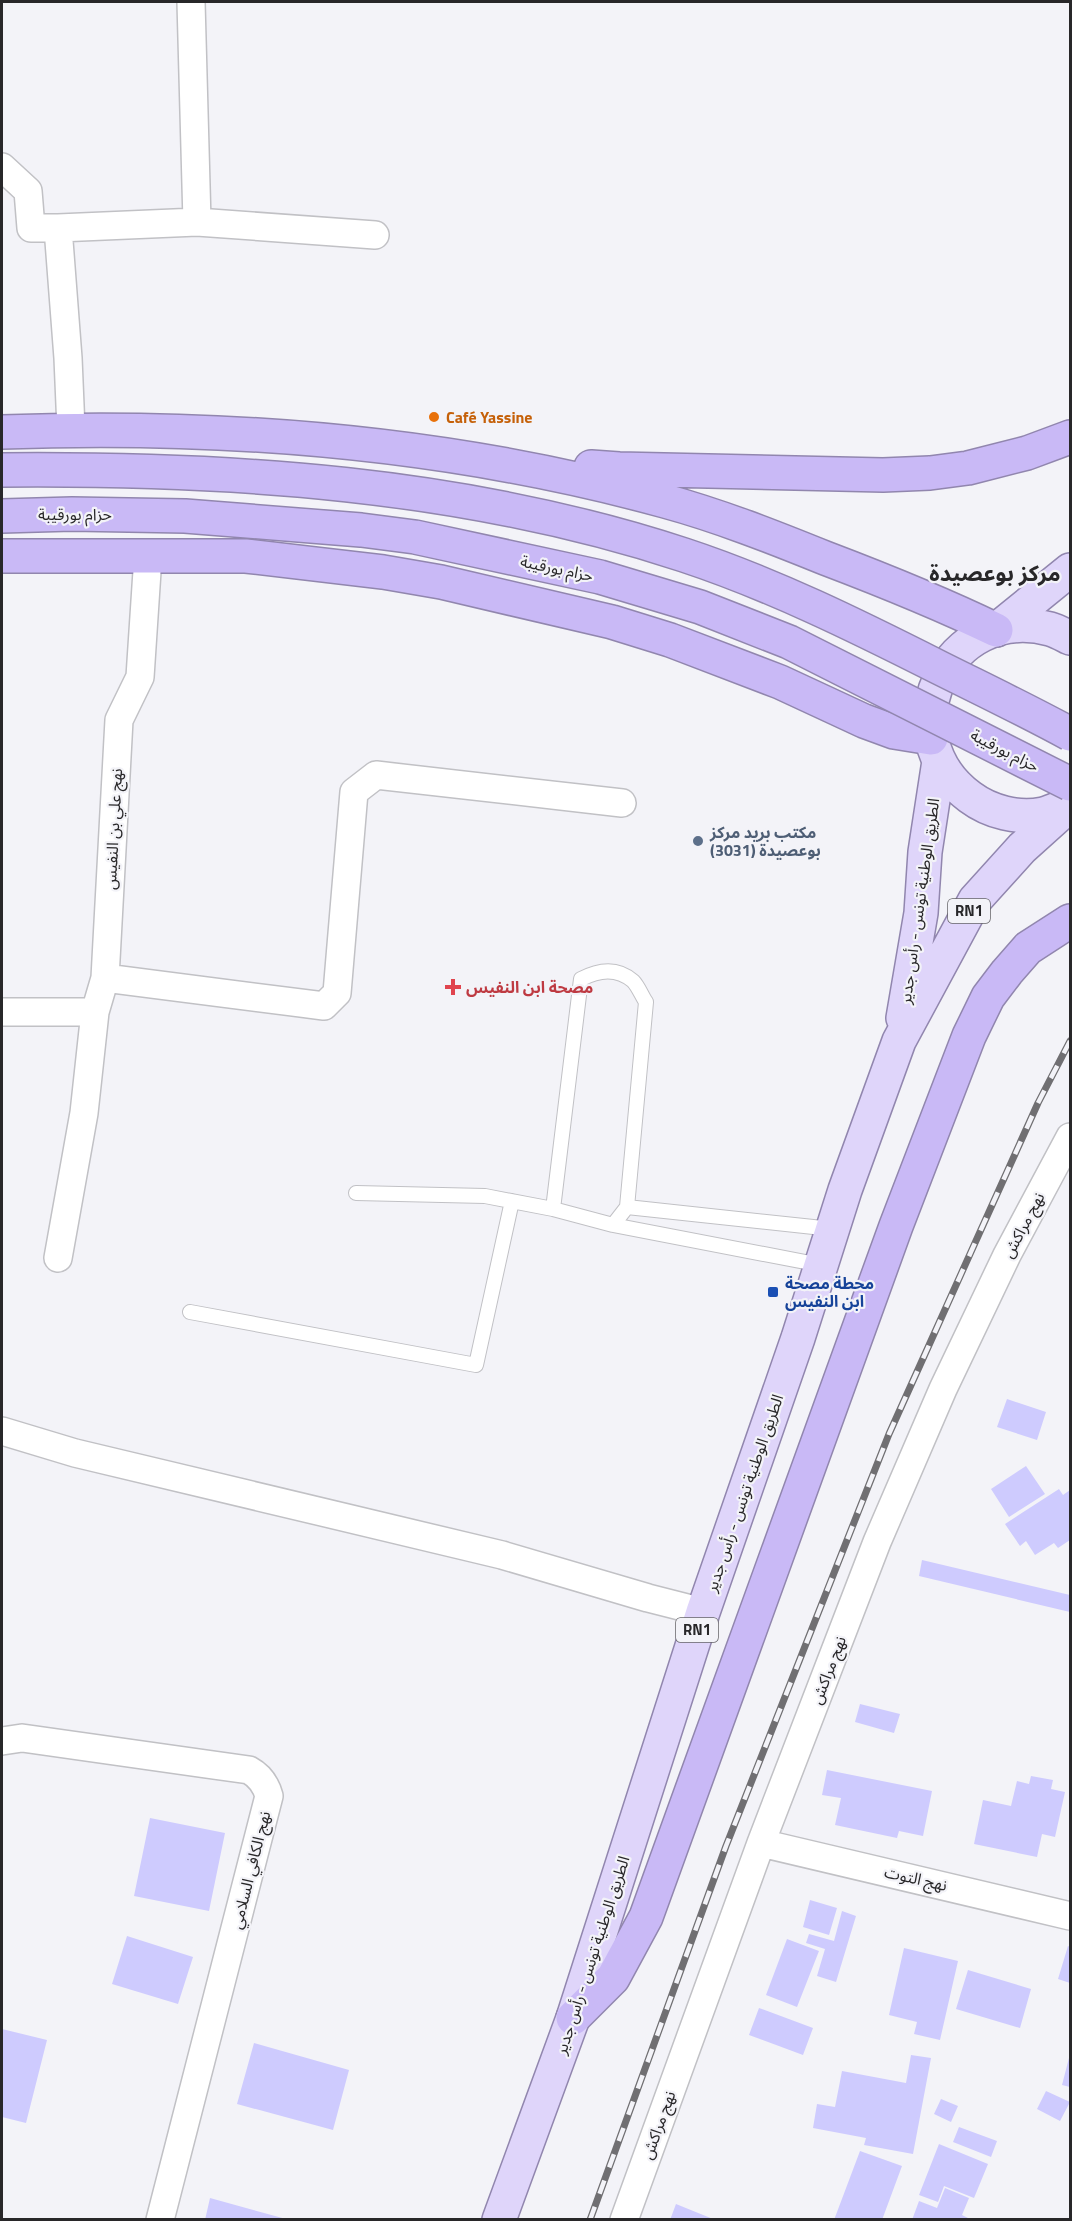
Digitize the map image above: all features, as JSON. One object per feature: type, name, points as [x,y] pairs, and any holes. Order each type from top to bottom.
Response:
[{"type":"highway","points":[[2,432],[71,429],[184,430],[379,445],[456,456],[593,483],[667,501],[766,534],[930,598],[996,630]]},
{"type":"highway","points":[[456,456],[619,469],[883,475],[930,473],[968,468],[1027,453],[1071,437]]},
{"type":"highway","points":[[2,470],[136,470],[266,478],[430,496],[554,519],[684,555],[737,574],[878,636],[1071,734]]},
{"type":"highway","name":"حزام بورقيبة","points":[[2,516],[72,514],[185,516],[361,530],[415,537],[600,577],[700,608],[789,642],[1071,784]]},
{"type":"highway","points":[[2,556],[246,556],[314,563],[441,582],[555,607],[670,640],[780,682],[864,721],[935,750]]},
{"type":"highway","points":[[573,2019],[613,1978],[646,1917],[897,1226],[969,1036],[988,997],[1028,948],[1071,921]]},
{"type":"main road","name":"RN1","points":[[996,630],[1071,570]]},
{"type":"main road","name":"RN1","points":[[1071,638],[1050,629],[1023,626],[996,630],[975,639],[957,653],[942,671],[933,693],[929,715],[935,750],[957,787],[982,806],[1012,815],[1044,814],[1071,804]]},
{"type":"main road","name":"الطريق الوطنية تونس - رأس جدير","points":[[899,1041],[921,913],[935,750]]},
{"type":"main road","name":"الطريق الوطنية تونس - رأس جدير","points":[[499,2220],[573,2019],[703,1612],[832,1229],[899,1041],[975,900],[1022,848],[1071,804]]},
{"type":"street","points":[[191,2],[197,222]]},
{"type":"street","points":[[2,167],[28,191],[31,228],[197,222],[375,235]]},
{"type":"street","points":[[58,228],[71,429]]},
{"type":"street","name":"نهج علي بن النفيس","points":[[58,1258],[84,1113],[95,1012],[105,978],[119,720],[140,677],[148,556]]},
{"type":"street","points":[[105,978],[324,1006],[338,993],[354,792],[376,775],[622,803]]},
{"type":"street","points":[[2,1012],[95,1012]]},
{"type":"street","name":"نهج مراكش","points":[[624,2220],[761,1843],[877,1542],[943,1389],[1007,1255],[1071,1137]]},
{"type":"street","points":[[2,1431],[75,1453],[502,1555],[703,1612]]},
{"type":"street","name":"نهج الكافي السلامي","points":[[2,1741],[22,1738],[249,1770],[256,1774],[267,1788],[269,1796],[160,2220]]},
{"type":"street","name":"نهج التوت","points":[[761,1843],[1071,1916]]},
{"type":"lane","points":[[553,1209],[581,979],[596,971],[615,971],[633,981],[646,1002],[627,1207],[613,1225]]},
{"type":"lane","points":[[356,1193],[485,1196],[553,1209],[613,1225],[821,1266]]},
{"type":"lane","points":[[189,1312],[476,1365],[512,1201]]},
{"type":"lane","points":[[627,1207],[832,1229]]},
{"type":"building","points":[[1007,1399],[1046,1412],[1037,1440],[997,1427]]},
{"type":"building","points":[[1026,1466],[1045,1494],[1009,1517],[991,1489]]},
{"type":"building","points":[[1059,1489],[1063,1495],[1070,1490],[1070,1540],[1058,1548],[1054,1543],[1035,1555],[1026,1541],[1020,1546],[1005,1524]]},
{"type":"building","points":[[922,1560],[1070,1595],[1070,1612],[919,1576]]},
{"type":"building","points":[[860,1704],[900,1714],[894,1733],[855,1722]]},
{"type":"building","points":[[827,1770],[932,1791],[923,1836],[899,1831],[897,1838],[835,1825],[841,1798],[822,1795]]},
{"type":"building","points":[[1031,1776],[1053,1780],[1051,1789],[1065,1792],[1055,1837],[1042,1834],[1037,1857],[974,1844],[983,1800],[1011,1806],[1017,1781],[1029,1784]]},
{"type":"building","points":[[150,1818],[225,1833],[209,1911],[134,1896]]},
{"type":"building","points":[[810,1900],[837,1908],[829,1935],[803,1927]]},
{"type":"building","points":[[842,1911],[856,1916],[836,1982],[817,1976],[825,1949],[806,1943],[809,1934],[834,1941]]},
{"type":"building","points":[[127,1936],[193,1957],[178,2004],[112,1984]]},
{"type":"building","points":[[787,1939],[819,1951],[797,2007],[766,1995]]},
{"type":"building","points":[[1068,1946],[1070,1947],[1070,1983],[1058,1979]]},
{"type":"building","points":[[904,1948],[958,1961],[940,2040],[914,2034],[917,2022],[889,2015]]},
{"type":"building","points":[[968,1970],[1031,1989],[1020,2028],[956,2009]]},
{"type":"building","points":[[759,2008],[813,2028],[803,2055],[749,2035]]},
{"type":"building","points":[[2,2029],[47,2040],[26,2123],[2,2117]]},
{"type":"building","points":[[254,2043],[349,2070],[333,2130],[237,2104]]},
{"type":"building","points":[[1070,2054],[1070,2087],[1062,2085]]},
{"type":"building","points":[[911,2055],[931,2058],[913,2154],[864,2145],[866,2138],[813,2128],[817,2104],[835,2107],[842,2071],[906,2083]]},
{"type":"building","points":[[1046,2091],[1070,2102],[1060,2121],[1037,2109]]},
{"type":"building","points":[[941,2099],[958,2106],[951,2122],[934,2114]]},
{"type":"building","points":[[959,2127],[997,2141],[991,2157],[953,2142]]},
{"type":"building","points":[[939,2144],[988,2164],[974,2198],[944,2186],[938,2202],[919,2195]]},
{"type":"building","points":[[860,2151],[902,2166],[882,2220],[834,2220]]},
{"type":"building","points":[[945,2188],[969,2198],[962,2215],[968,2218],[967,2220],[912,2220],[919,2201],[937,2208]]},
{"type":"building","points":[[210,2198],[286,2219],[286,2220],[205,2220]]},
{"type":"building","points":[[676,2204],[713,2219],[713,2220],[670,2220]]},
{"type":"railway","points":[[590,2220],[726,1846],[889,1434],[1038,1103],[1070,1041]]},
{"type":"place","name":"Café Yassine","points":[[434,417]]},
{"type":"place","name":"مكتب بريد مركز بوعصيدة (3031)","points":[[698,841]]},
{"type":"place","name":"مصحة ابن النفيس","points":[[453,987]]},
{"type":"place","name":"محطة مصحة ابن النفيس","points":[[773,1292]]},
{"type":"district","name":"مركز بوعصيدة","points":[[995,573]]}]
